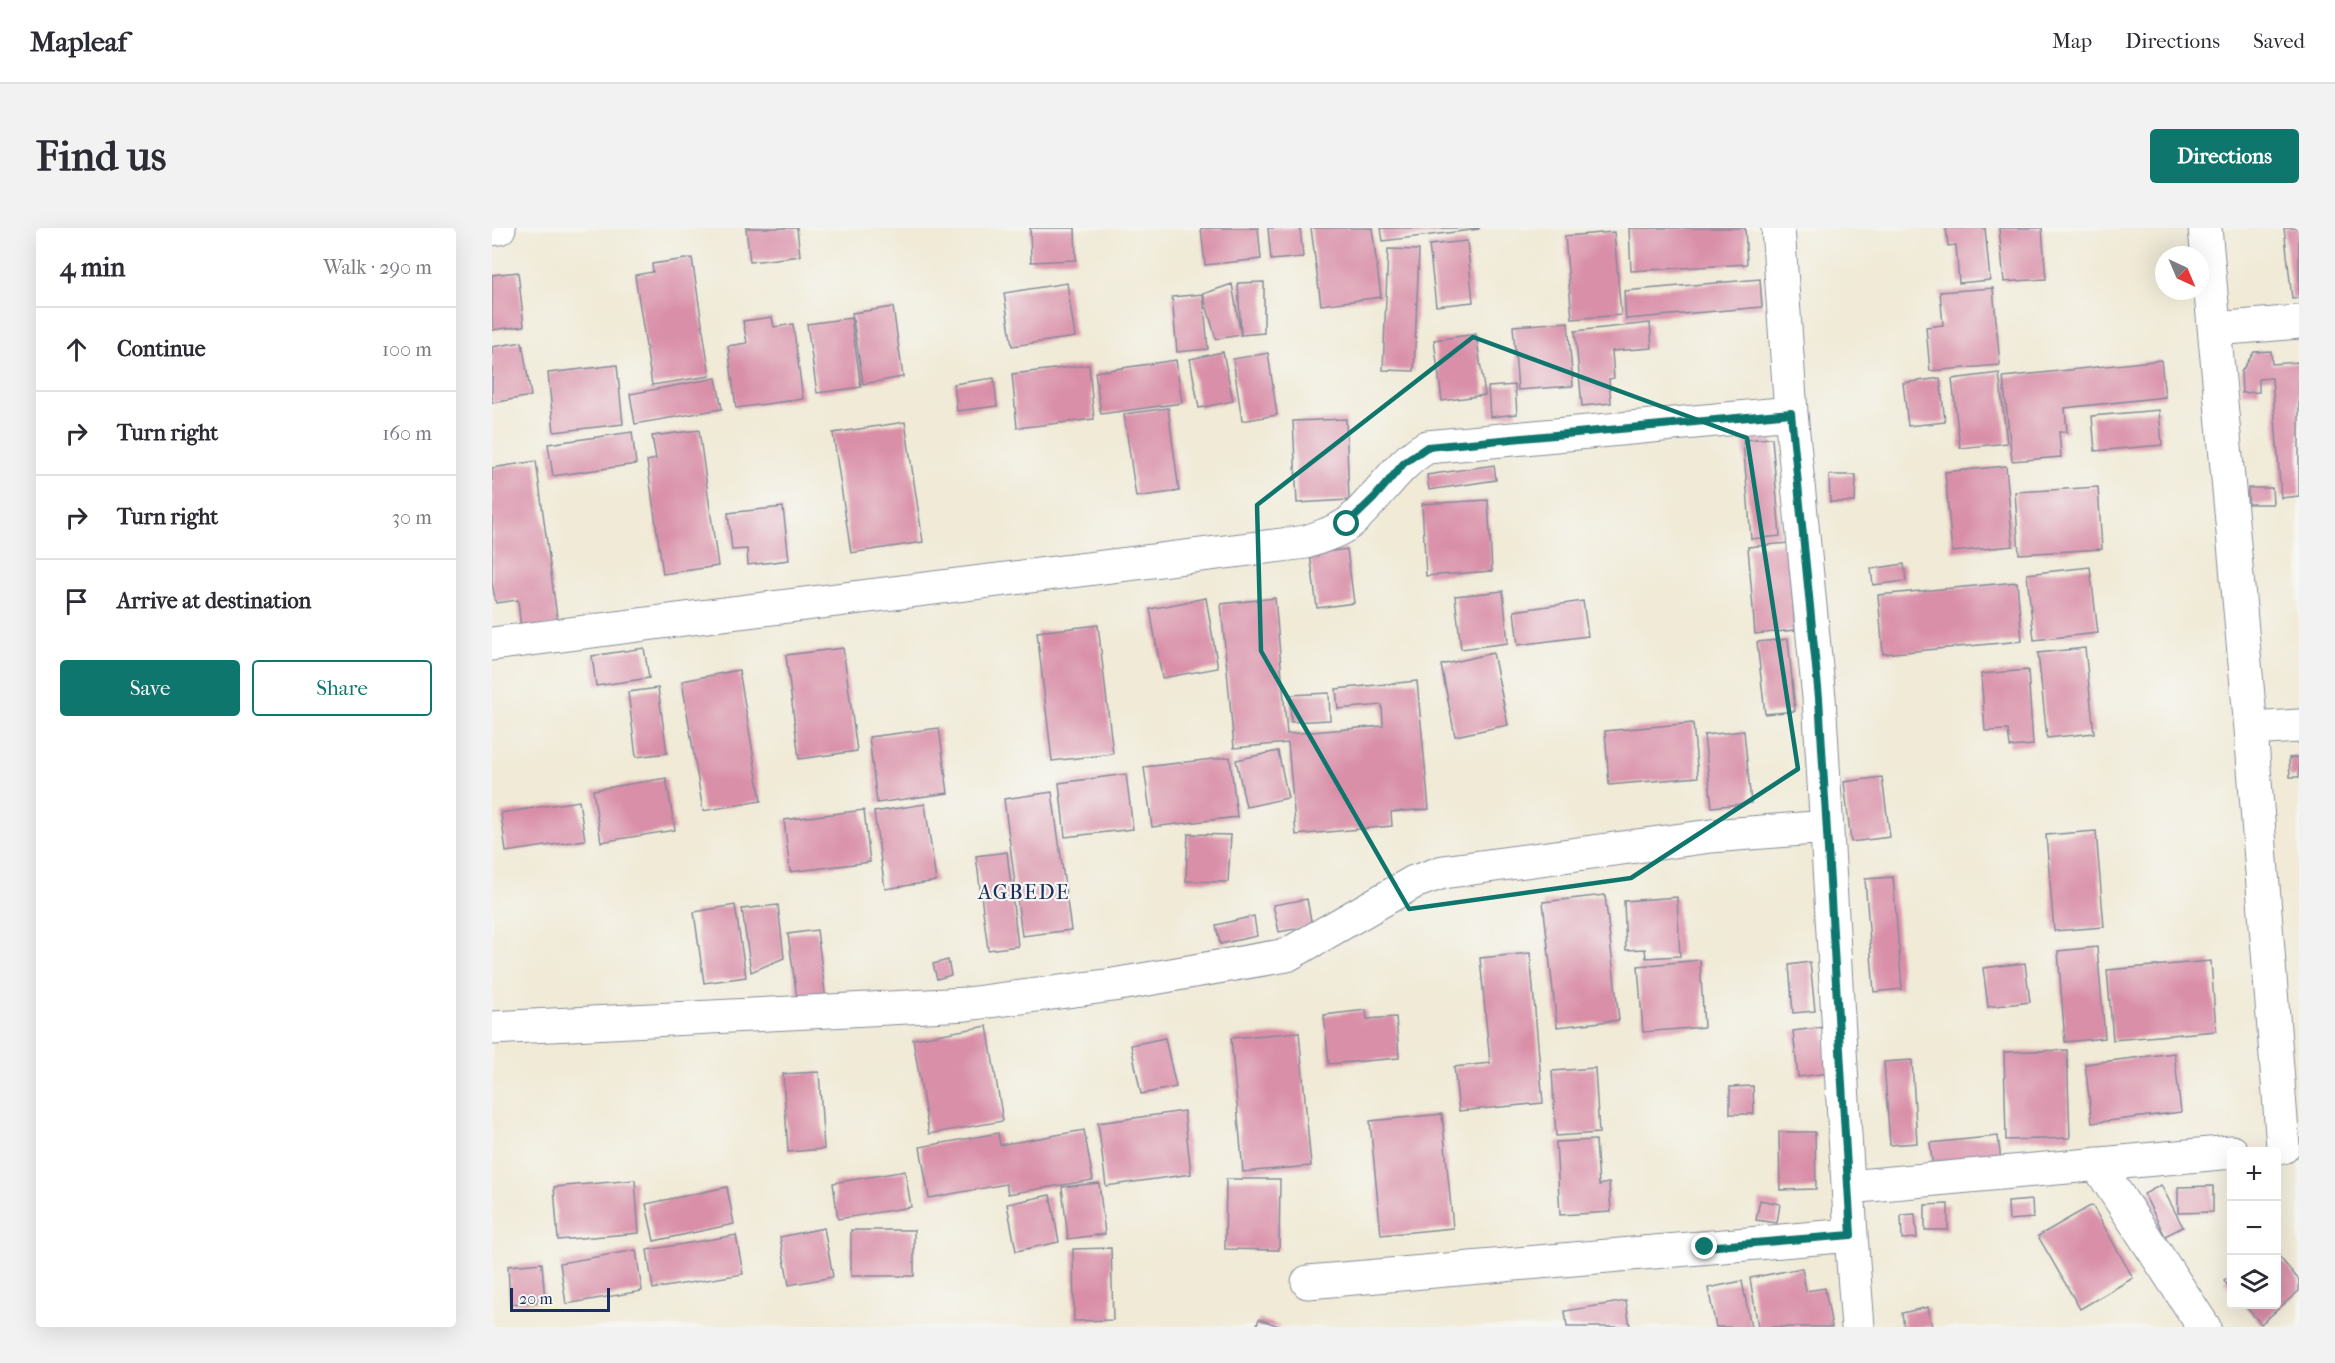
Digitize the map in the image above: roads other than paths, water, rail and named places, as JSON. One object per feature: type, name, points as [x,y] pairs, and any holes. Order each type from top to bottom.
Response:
[{"type":"street","points":[[492,229],[499,228]]},
{"type":"street","points":[[1778,228],[1791,413],[1819,698],[1858,1327]]},
{"type":"street","points":[[2205,228],[2291,1146]]},
{"type":"street","points":[[2215,329],[2299,322]]},
{"type":"street","points":[[492,644],[1306,542],[1347,524],[1374,498],[1404,463],[1427,447],[1791,413]]},
{"type":"street","points":[[2251,729],[2299,726]]},
{"type":"street","points":[[492,1028],[967,1004],[1113,985],[1287,955],[1414,882],[1443,872],[1711,836],[1827,827]]},
{"type":"street","points":[[1848,1187],[2227,1152]]},
{"type":"street","points":[[2097,1164],[2204,1327]]},
{"type":"street","points":[[1308,1282],[1851,1235]]},
{"type":"district","name":"AGBEDE","points":[[1024,892]]}]
